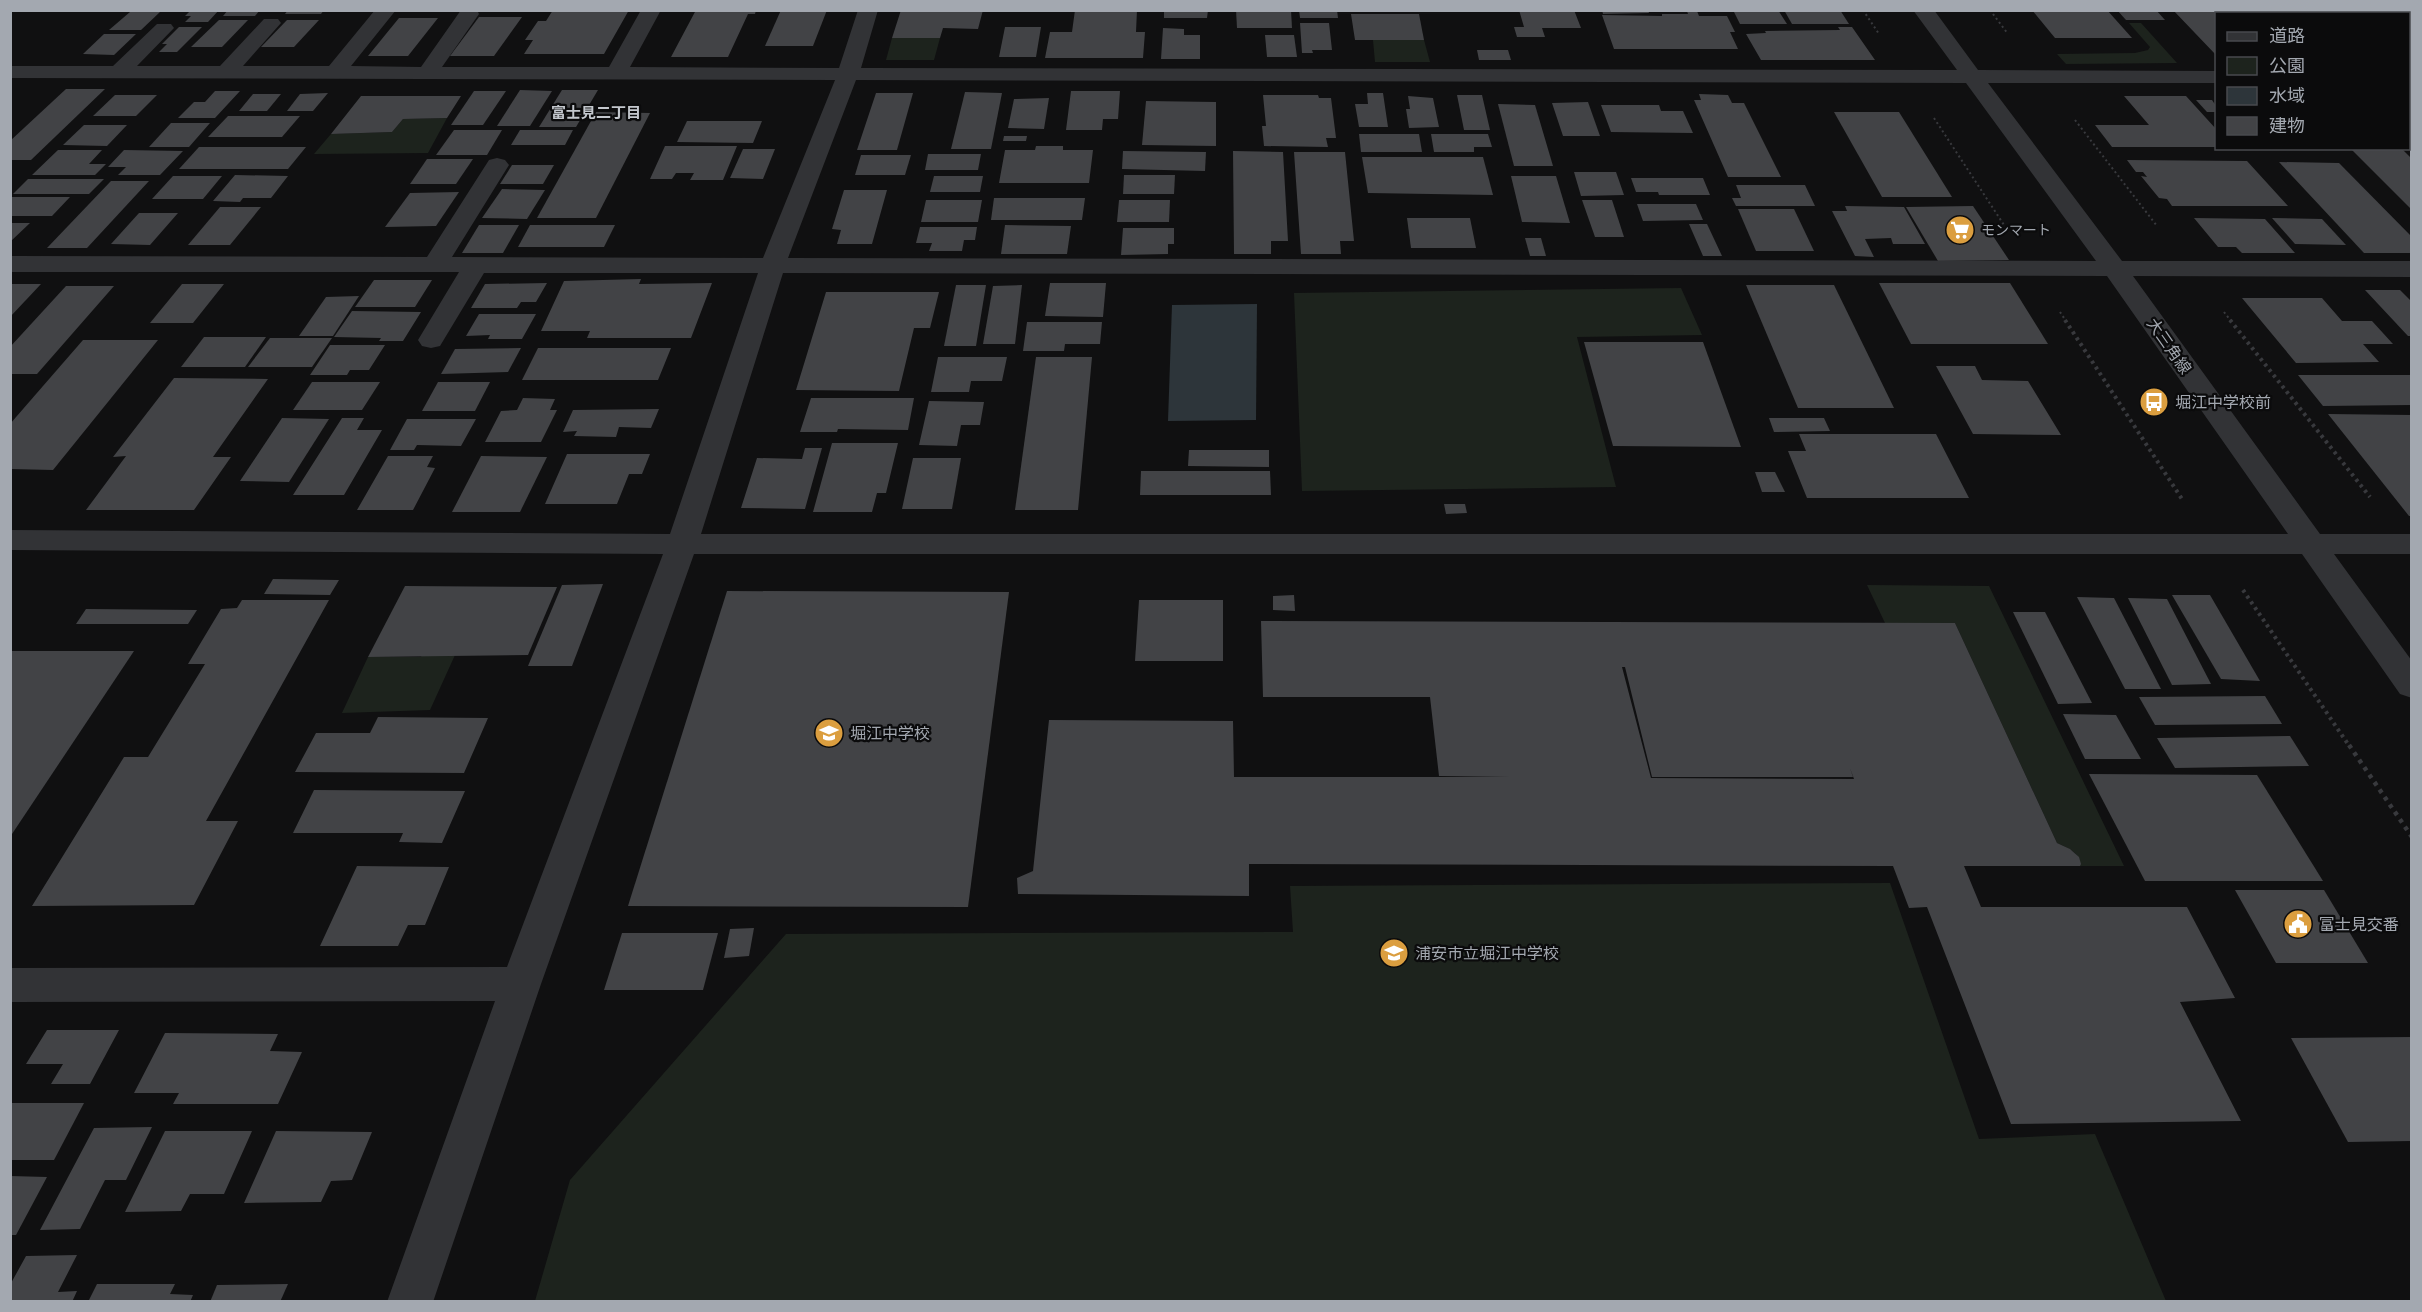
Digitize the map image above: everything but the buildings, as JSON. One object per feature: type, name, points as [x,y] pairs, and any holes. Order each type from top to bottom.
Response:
[{"type":"street","points":[[335,73],[386,10]]},
{"type":"street","points":[[616,73],[651,10]]},
{"type":"street","points":[[410,1302],[522,984],[682,544],[773,265],[848,74],[868,10]]},
{"type":"street","name":"大三角線","points":[[1923,10],[2115,269],[2412,686]]},
{"type":"street","points":[[427,73],[469,14]]},
{"type":"street","points":[[225,73],[271,23]]},
{"type":"street","points":[[118,73],[164,28]]},
{"type":"street","points":[[10,72],[2215,77]]},
{"type":"street","points":[[435,265],[497,165]]},
{"type":"street","points":[[10,264],[2412,270]]},
{"type":"street","points":[[431,340],[476,265]]},
{"type":"street","points":[[10,540],[682,544],[2412,544]]},
{"type":"street","points":[[10,985],[522,984]]},
{"type":"path","points":[[1863,10],[2212,544],[2412,837]]},
{"type":"green space","points":[[2129,23],[2141,23],[2177,63],[2066,64],[2057,54],[2135,53],[2148,50],[2150,47]]},
{"type":"green space","points":[[892,38],[940,38],[934,60],[886,60]]},
{"type":"green space","points":[[1373,40],[1424,40],[1430,62],[1375,62]]},
{"type":"green space","points":[[447,118],[428,153],[314,154],[331,134],[392,132],[403,119]]},
{"type":"green space","points":[[1681,288],[1702,335],[1577,337],[1616,487],[1302,491],[1294,293]]},
{"type":"green space","points":[[1867,585],[1989,586],[2124,866],[2080,866],[2076,854],[2057,843],[1955,623],[1885,623]]},
{"type":"green space","points":[[422,655],[455,655],[430,710],[342,713],[368,657],[421,657]]},
{"type":"green space","points":[[1890,883],[1979,1139],[2095,1134],[2166,1301],[535,1301],[570,1180],[786,934],[1293,932],[1290,886]]},
{"type":"water","points":[[1257,304],[1256,420],[1168,421],[1172,305]]},
{"type":"place","name":"モンマート","points":[[1960,230]]},
{"type":"place","name":"堀江中学校前","points":[[2154,402]]},
{"type":"place","name":"堀江中学校","points":[[829,733]]},
{"type":"place","name":"富士見交番","points":[[2298,924]]},
{"type":"place","name":"浦安市立堀江中学校","points":[[1394,953]]},
{"type":"district","name":"富士見二丁目","points":[[596,112]]}]
